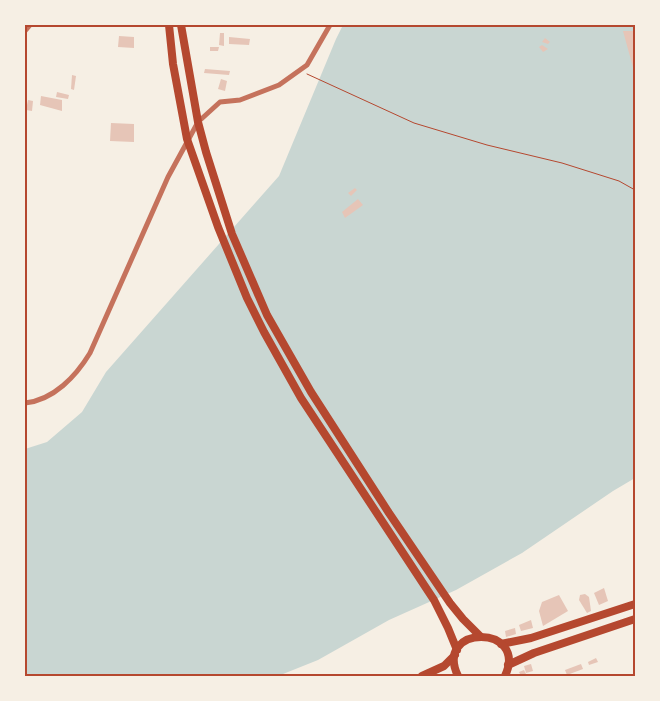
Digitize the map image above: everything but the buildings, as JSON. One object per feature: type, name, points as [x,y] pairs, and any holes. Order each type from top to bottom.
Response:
[{"type":"main road","points":[[169,25],[173,64],[188,139],[232,263],[264,332],[301,398],[434,600],[448,628],[456,652],[454,666],[458,676]]},
{"type":"main road","points":[[181,25],[198,122],[232,234],[267,315],[321,408],[444,596],[480,636]]},
{"type":"main road","points":[[501,644],[531,638],[635,604]]},
{"type":"main road","points":[[508,666],[534,653],[635,619]]},
{"type":"main road","points":[[422,676],[444,666],[465,641],[480,636],[491,637],[501,644],[507,654],[508,666],[505,676]]},
{"type":"street","points":[[25,31],[30,25]]},
{"type":"street","points":[[25,403],[43,398],[56,390],[78,372],[90,353],[128,265],[188,139],[198,122],[220,102],[240,100],[278,85],[300,70],[308,64],[330,25]]},
{"type":"path","points":[[300,70],[414,123],[487,145],[562,163],[619,181],[635,190]]},
{"type":"shaded area","points":[[343,25],[635,25],[635,478],[522,553],[456,590],[389,620],[318,660],[278,676],[25,676],[25,449],[47,442],[82,412],[106,372],[279,176]]}]
